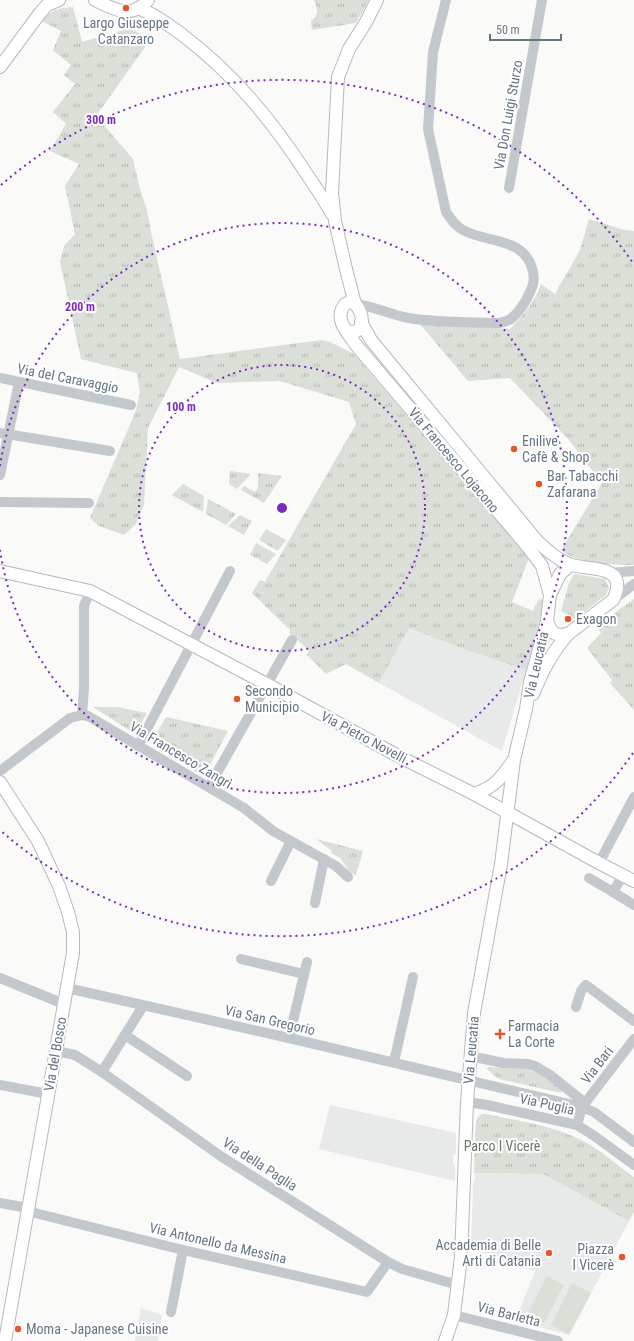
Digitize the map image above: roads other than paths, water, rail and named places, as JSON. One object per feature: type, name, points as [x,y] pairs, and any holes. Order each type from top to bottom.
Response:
[{"type":"main road","points":[[1,64],[47,5],[59,0]]},
{"type":"main road","points":[[94,0],[121,11],[131,12],[148,0]]},
{"type":"main road","points":[[155,0],[160,14],[167,24]]},
{"type":"main road","points":[[350,304],[346,269],[335,221],[332,193],[338,77],[350,49],[377,0]]},
{"type":"main road","points":[[138,8],[146,11],[167,24],[194,44],[212,59],[264,112],[287,143],[326,203],[335,221]]},
{"type":"main road","points":[[311,180],[328,222],[344,287],[350,304],[359,308],[361,315],[361,327],[352,333],[347,331],[342,325],[340,316],[341,310],[350,304]]},
{"type":"main road","name":"Via Francesco Lojacono","points":[[361,322],[372,340],[538,542],[554,556],[570,565]]},
{"type":"main road","name":"Via Francesco Lojacono","points":[[347,331],[356,345],[528,547],[542,566],[550,595]]},
{"type":"main road","points":[[550,595],[560,574],[570,565],[604,570],[610,573],[616,579],[617,584],[616,594],[613,600]]},
{"type":"main road","name":"Via Pietro Novelli","points":[[0,571],[90,591],[400,757],[474,794],[629,878]]},
{"type":"main road","name":"Via Leucatia","points":[[445,1341],[454,1315],[461,1257],[468,1081],[474,1012],[501,864],[514,760],[526,710],[530,682],[547,621],[550,595]]},
{"type":"main road","name":"Via Leucatia","points":[[526,710],[545,666],[568,634],[613,600]]},
{"type":"main road","points":[[547,621],[550,630],[554,634],[568,634]]},
{"type":"main road","name":"Via Leucatia","points":[[474,794],[485,790],[498,782],[514,760]]},
{"type":"main road","name":"Via del Bosco","points":[[0,782],[38,841],[59,886],[73,932],[73,953],[28,1208],[4,1327],[5,1341]]},
{"type":"street","points":[[350,304],[429,321],[500,323],[510,320],[515,315],[528,297],[534,285],[530,262],[523,252],[515,246],[473,235],[461,229],[452,222],[446,212],[428,129],[433,52],[446,0]]},
{"type":"street","name":"Via Don Luigi Sturzo","points":[[509,188],[542,0]]},
{"type":"street","name":"Via del Caravaggio","points":[[0,378],[131,405]]},
{"type":"street","points":[[0,475],[4,434],[19,382]]},
{"type":"street","points":[[4,434],[110,451]]},
{"type":"street","points":[[0,502],[89,504]]},
{"type":"street","points":[[138,746],[230,571]]},
{"type":"street","points":[[610,573],[634,571]]},
{"type":"street","points":[[613,600],[634,584]]},
{"type":"street","points":[[0,771],[70,718],[82,715],[84,688],[84,606],[90,591]]},
{"type":"street","points":[[210,787],[292,640]]},
{"type":"street","name":"Via Francesco Zangrì","points":[[82,715],[94,719],[210,787],[244,808],[273,831],[336,866],[348,877]]},
{"type":"street","points":[[599,863],[634,799]]},
{"type":"street","points":[[271,881],[291,841]]},
{"type":"street","points":[[315,903],[324,859]]},
{"type":"street","points":[[589,878],[634,905]]},
{"type":"street","points":[[613,892],[629,878]]},
{"type":"street","points":[[241,959],[304,974]]},
{"type":"street","points":[[289,1038],[307,962]]},
{"type":"street","points":[[394,1062],[412,977]]},
{"type":"street","points":[[0,978],[64,1004]]},
{"type":"street","points":[[576,1007],[581,991],[586,985],[634,1021]]},
{"type":"street","name":"Via San Gregorio","points":[[66,988],[394,1062],[468,1081]]},
{"type":"street","points":[[102,1072],[143,1006]]},
{"type":"street","points":[[125,1035],[187,1076]]},
{"type":"street","name":"Via Bari","points":[[584,1105],[634,1039]]},
{"type":"street","name":"Via della Paglia","points":[[56,1051],[75,1055],[102,1072],[222,1157],[388,1262],[402,1269],[458,1285]]},
{"type":"street","name":"Via Puglia","points":[[470,1056],[503,1063],[528,1064],[535,1066],[550,1075],[584,1105],[634,1142]]},
{"type":"street","name":"Via Puglia","points":[[468,1081],[584,1105]]},
{"type":"street","points":[[0,1085],[48,1094]]},
{"type":"street","name":"Via Puglia","points":[[467,1102],[577,1125],[593,1135],[634,1166]]},
{"type":"street","points":[[577,1125],[584,1105]]},
{"type":"street","name":"Via Antonello da Messina","points":[[0,1203],[28,1208],[34,1212],[183,1250],[367,1292],[388,1262]]},
{"type":"street","points":[[171,1312],[183,1250]]},
{"type":"street","name":"Via Barletta","points":[[454,1315],[558,1341]]},
{"type":"place","name":"Largo Giuseppe Catanzaro","points":[[126,8]]},
{"type":"place","name":"Enilive Cafè & Shop","points":[[514,449]]},
{"type":"place","name":"Bar Tabacchi Zafarana","points":[[539,484]]},
{"type":"place","name":"Exagon","points":[[568,619]]},
{"type":"place","name":"Secondo Municipio","points":[[237,699]]},
{"type":"place","name":"Farmacia La Corte","points":[[500,1034]]},
{"type":"place","name":"Accademia di Belle Arti di Catania","points":[[549,1253]]},
{"type":"place","name":"Piazza I Vicerè","points":[[622,1257]]},
{"type":"place","name":"Moma - Japanese Cuisine","points":[[18,1329]]},
{"type":"park label","name":"Parco I Vicerè","points":[[502,1146]]}]
